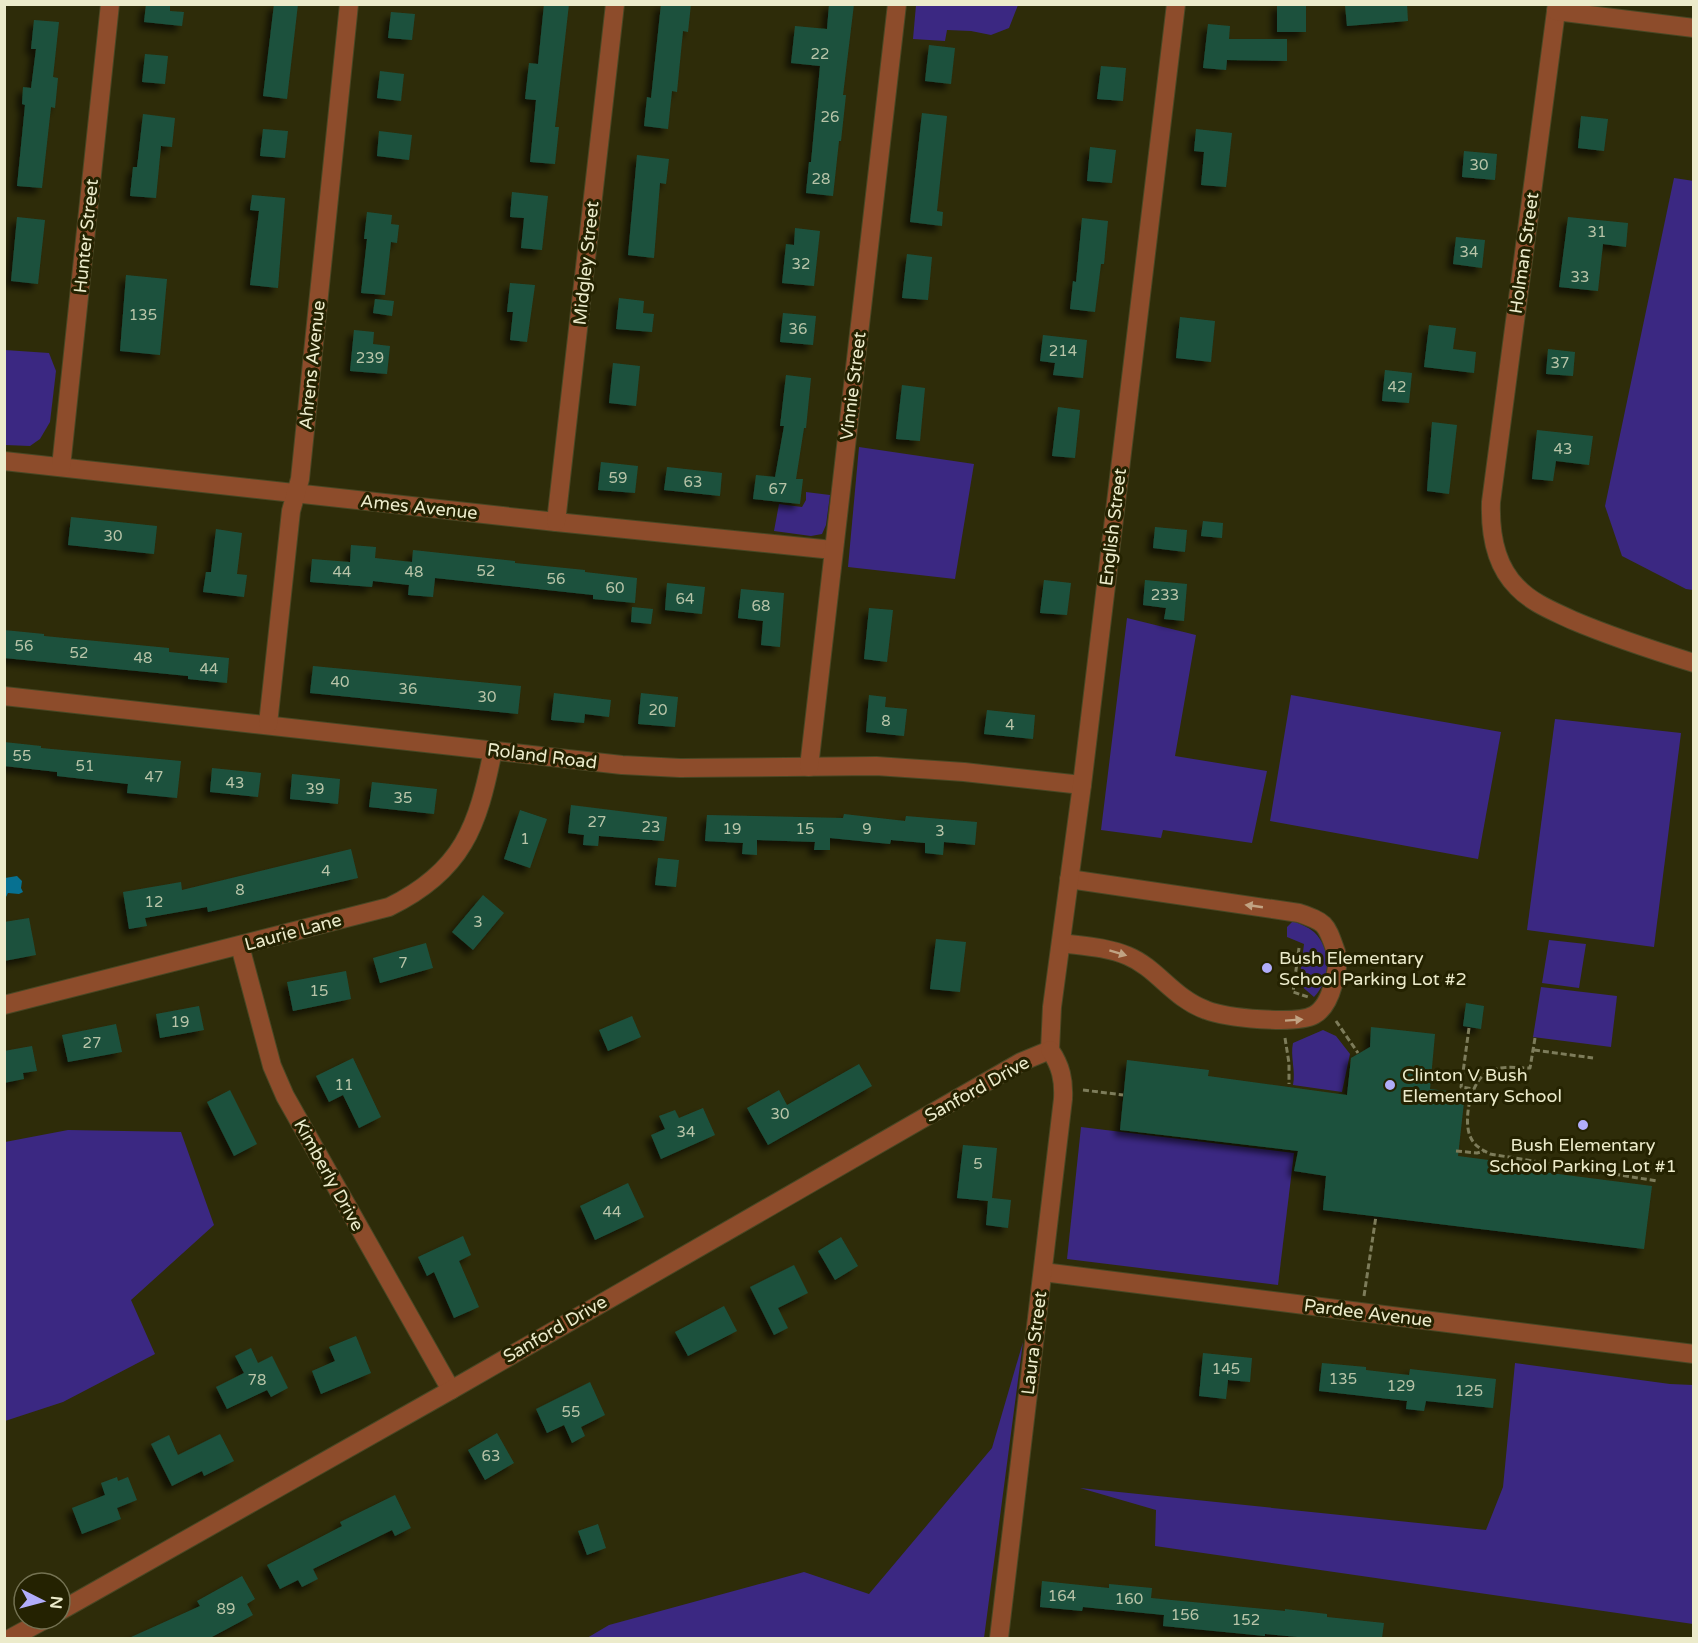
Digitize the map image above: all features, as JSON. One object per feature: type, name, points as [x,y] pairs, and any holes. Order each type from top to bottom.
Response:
[{"type":"street","name":"Hunter Street","points":[[61,467],[110,4]]},
{"type":"street","name":"Ahrens Avenue","points":[[268,724],[291,511],[300,479],[349,4]]},
{"type":"street","name":"Midgley Street","points":[[556,522],[615,4]]},
{"type":"street","name":"Vinnie Street","points":[[809,767],[897,4]]},
{"type":"street","name":"English Street","points":[[1050,1050],[1052,1007],[1082,785],[1176,4]]},
{"type":"street","points":[[1557,8],[1694,28]]},
{"type":"street","name":"Holman Street","points":[[1557,8],[1491,501],[1491,523],[1499,559],[1516,586],[1542,606],[1631,644],[1694,663]]},
{"type":"street","name":"Ames Avenue","points":[[4,461],[833,550]]},
{"type":"street","name":"Roland Road","points":[[4,696],[622,765],[680,768],[876,766],[918,768],[1082,785]]},
{"type":"street","name":"Laurie Lane","points":[[4,1005],[389,907],[413,896],[432,882],[453,861],[469,836],[481,806],[493,750]]},
{"type":"street","points":[[1061,943],[1106,949],[1132,957],[1182,999],[1216,1013],[1292,1021],[1309,1018],[1322,1008],[1330,996],[1337,955],[1330,934],[1321,921],[1299,913],[1069,879]]},
{"type":"street","name":"Kimberly Drive","points":[[240,946],[272,1066],[285,1096],[451,1390]]},
{"type":"street","name":"Laura Street","points":[[1000,1638],[1064,1088],[1059,1064],[1050,1050]]},
{"type":"street","name":"Sanford Drive","points":[[72,1604],[451,1390],[1021,1062],[1050,1050]]},
{"type":"street","name":"Pardee Avenue","points":[[1043,1272],[1694,1354]]},
{"type":"path","points":[[1299,948],[1293,992],[1308,997],[1334,1018],[1358,1053]]},
{"type":"path","points":[[1469,1028],[1461,1087],[1474,1089]]},
{"type":"path","points":[[1284,1036],[1289,1063],[1289,1084]]},
{"type":"path","points":[[1535,1038],[1530,1068],[1505,1067],[1487,1072],[1478,1080],[1467,1114],[1469,1134],[1476,1146],[1490,1154],[1515,1159],[1656,1181]]},
{"type":"path","points":[[1534,1050],[1593,1058]]},
{"type":"path","points":[[1083,1090],[1124,1095]]},
{"type":"path","points":[[1455,1151],[1477,1153],[1484,1151]]},
{"type":"path","points":[[1364,1298],[1376,1216]]},
{"type":"shaded area","points":[[916,4],[1018,5],[1009,28],[991,35],[947,30],[945,41],[913,39]]},
{"type":"shaded area","points":[[1674,178],[1694,181],[1693,590],[1686,589],[1622,556],[1605,506]]},
{"type":"shaded area","points":[[5,350],[49,353],[56,371],[50,422],[40,439],[30,446],[5,445]]},
{"type":"shaded area","points":[[859,447],[974,464],[955,579],[848,567]]},
{"type":"shaded area","points":[[806,492],[830,495],[826,525],[822,534],[811,536],[774,531],[779,504],[802,507],[806,500]]},
{"type":"shaded area","points":[[1127,618],[1196,635],[1175,756],[1267,771],[1252,843],[1163,830],[1161,838],[1101,830]]},
{"type":"shaded area","points":[[1291,695],[1501,732],[1478,859],[1270,821]]},
{"type":"shaded area","points":[[1555,719],[1681,733],[1654,947],[1527,930]]},
{"type":"shaded area","points":[[1293,921],[1314,932],[1324,947],[1326,973],[1320,990],[1314,997],[1299,984],[1304,944],[1287,937],[1287,927]]},
{"type":"shaded area","points":[[1549,940],[1586,944],[1579,988],[1542,983]]},
{"type":"shaded area","points":[[1541,987],[1617,996],[1611,1047],[1533,1037]]},
{"type":"shaded area","points":[[1323,1030],[1336,1036],[1350,1054],[1342,1092],[1293,1085],[1293,1043]]},
{"type":"shaded area","points":[[1081,1127],[1294,1153],[1278,1285],[1067,1259]]},
{"type":"shaded area","points":[[68,1130],[181,1132],[214,1225],[131,1300],[155,1354],[63,1402],[5,1421],[5,1142]]},
{"type":"shaded area","points":[[1023,1342],[984,1638],[587,1638],[609,1625],[804,1572],[869,1594],[992,1448]]},
{"type":"shaded area","points":[[1515,1363],[1670,1384],[1693,1385],[1693,1624],[1155,1546],[1156,1510],[1080,1488],[1486,1530],[1503,1487]]},
{"type":"water","points":[[17,876],[22,881],[23,892],[8,893],[5,899],[5,878]]},
{"type":"building","points":[[146,4],[170,4],[170,11],[184,12],[182,26],[144,22]]},
{"type":"building","points":[[274,4],[298,4],[287,99],[263,96]]},
{"type":"building","points":[[544,4],[569,4],[555,127],[559,127],[555,164],[530,162],[536,100],[525,99],[529,63],[538,64]]},
{"type":"building","points":[[661,4],[691,4],[688,32],[683,31],[677,92],[672,91],[668,129],[644,126],[647,97],[651,98]]},
{"type":"building","points":[[829,4],[854,4],[843,95],[846,95],[841,141],[839,141],[833,196],[806,193],[820,66],[791,63],[795,26],[827,29]]},
{"type":"building","points":[[1277,4],[1306,4],[1306,32],[1277,32]]},
{"type":"building","points":[[1407,4],[1408,21],[1347,26],[1345,5]]},
{"type":"building","points":[[391,12],[415,14],[412,40],[388,38]]},
{"type":"building","points":[[34,20],[59,22],[53,77],[58,78],[55,108],[51,107],[42,188],[17,186],[25,105],[22,104],[23,87],[31,88],[36,49],[31,49]]},
{"type":"building","points":[[1208,24],[1230,26],[1229,39],[1287,39],[1287,61],[1227,60],[1226,70],[1203,68]]},
{"type":"building","points":[[929,45],[955,48],[951,84],[925,81]]},
{"type":"building","points":[[145,54],[168,56],[165,84],[142,82]]},
{"type":"building","points":[[1101,66],[1126,68],[1123,101],[1097,99]]},
{"type":"building","points":[[380,71],[404,74],[401,101],[377,98]]},
{"type":"building","points":[[922,113],[947,116],[937,211],[943,212],[942,226],[910,222]]},
{"type":"building","points":[[143,114],[175,118],[172,147],[161,146],[156,198],[130,196],[133,167],[137,167]]},
{"type":"building","points":[[1581,116],[1608,119],[1604,151],[1578,148]]},
{"type":"building","points":[[263,129],[288,131],[285,158],[260,156]]},
{"type":"building","points":[[1196,129],[1232,133],[1226,187],[1201,185],[1204,152],[1194,151]]},
{"type":"building","points":[[379,131],[412,135],[409,160],[377,156]]},
{"type":"building","points":[[1090,147],[1116,150],[1112,183],[1087,181]]},
{"type":"building","points":[[1464,151],[1497,154],[1495,180],[1462,177]]},
{"type":"building","points":[[637,155],[669,159],[666,184],[660,183],[654,258],[628,255]]},
{"type":"building","points":[[512,192],[548,196],[542,250],[521,248],[524,218],[510,217]]},
{"type":"building","points":[[252,195],[285,198],[278,288],[250,285],[259,211],[250,210]]},
{"type":"building","points":[[367,212],[392,215],[391,224],[399,225],[397,243],[391,242],[385,295],[361,293],[367,239],[364,239]]},
{"type":"building","points":[[17,217],[45,220],[38,284],[11,281]]},
{"type":"building","points":[[1568,217],[1628,223],[1626,247],[1603,244],[1598,291],[1559,287]]},
{"type":"building","points":[[1082,218],[1108,221],[1104,264],[1101,264],[1095,312],[1070,309],[1073,281],[1076,282]]},
{"type":"building","points":[[795,228],[820,231],[814,286],[782,283],[786,244],[794,245]]},
{"type":"building","points":[[1456,237],[1485,240],[1482,268],[1453,264]]},
{"type":"building","points":[[907,254],[932,257],[928,300],[902,298]]},
{"type":"building","points":[[126,275],[167,279],[160,355],[120,351]]},
{"type":"building","points":[[510,283],[535,285],[527,342],[510,340],[513,312],[507,312]]},
{"type":"building","points":[[619,298],[644,301],[643,313],[654,314],[652,332],[616,329]]},
{"type":"building","points":[[375,299],[394,301],[392,316],[373,313]]},
{"type":"building","points":[[783,313],[816,316],[813,345],[780,342]]},
{"type":"building","points":[[1180,317],[1215,321],[1211,362],[1176,358]]},
{"type":"building","points":[[1429,325],[1456,328],[1453,349],[1476,352],[1474,373],[1424,367]]},
{"type":"building","points":[[354,330],[374,332],[373,344],[390,346],[387,374],[350,371]]},
{"type":"building","points":[[1043,335],[1087,340],[1083,378],[1053,375],[1055,363],[1040,361]]},
{"type":"building","points":[[1548,349],[1575,352],[1573,376],[1546,374]]},
{"type":"building","points":[[613,363],[640,366],[636,406],[609,403]]},
{"type":"building","points":[[1385,370],[1412,373],[1409,403],[1382,401]]},
{"type":"building","points":[[786,375],[811,378],[806,428],[804,428],[796,479],[803,479],[800,504],[753,499],[756,475],[775,477],[784,426],[780,426]]},
{"type":"building","points":[[902,385],[925,388],[920,441],[896,439]]},
{"type":"building","points":[[1058,407],[1080,410],[1075,458],[1052,456]]},
{"type":"building","points":[[1432,422],[1457,425],[1449,494],[1427,491]]},
{"type":"building","points":[[1537,430],[1593,436],[1589,465],[1556,461],[1553,481],[1532,479]]},
{"type":"building","points":[[601,462],[638,466],[635,493],[598,490]]},
{"type":"building","points":[[667,467],[722,473],[720,496],[664,490]]},
{"type":"building","points":[[71,517],[157,526],[154,554],[68,545]]},
{"type":"building","points":[[1203,521],[1223,523],[1222,538],[1201,536]]},
{"type":"building","points":[[1155,527],[1187,530],[1185,552],[1153,548]]},
{"type":"building","points":[[216,529],[242,533],[237,574],[247,575],[244,597],[203,592],[206,572],[211,572]]},
{"type":"building","points":[[351,545],[376,547],[375,558],[412,562],[413,550],[637,578],[635,603],[593,599],[593,595],[435,578],[433,597],[408,595],[409,585],[373,581],[372,587],[310,582],[312,559],[350,562]]},
{"type":"building","points":[[1044,580],[1071,583],[1067,615],[1040,613]]},
{"type":"building","points":[[1145,580],[1187,584],[1184,621],[1164,619],[1166,608],[1143,605]]},
{"type":"building","points":[[667,583],[705,587],[702,614],[665,610]]},
{"type":"building","points":[[741,589],[784,593],[780,647],[761,645],[763,621],[738,618]]},
{"type":"building","points":[[632,607],[653,609],[651,624],[631,622]]},
{"type":"building","points":[[869,608],[893,610],[887,662],[864,659]]},
{"type":"building","points":[[4,630],[169,648],[169,652],[229,658],[227,683],[188,679],[188,676],[4,658]]},
{"type":"building","points":[[313,666],[521,686],[518,714],[310,693]]},
{"type":"building","points":[[554,693],[611,700],[609,717],[585,714],[584,723],[551,720]]},
{"type":"building","points":[[641,693],[678,697],[675,727],[638,724]]},
{"type":"building","points":[[869,695],[886,697],[885,707],[907,709],[904,736],[866,732]]},
{"type":"building","points":[[987,710],[1035,715],[1033,739],[984,734]]},
{"type":"building","points":[[4,742],[41,746],[41,748],[181,761],[177,798],[127,793],[128,784],[57,776],[57,772],[4,766]]},
{"type":"building","points":[[212,768],[261,773],[258,797],[210,792]]},
{"type":"building","points":[[292,774],[340,779],[338,804],[290,799]]},
{"type":"building","points":[[372,782],[437,789],[434,814],[369,807]]},
{"type":"building","points":[[571,805],[667,817],[664,841],[599,836],[598,846],[583,845],[584,835],[568,833]]},
{"type":"building","points":[[520,810],[547,819],[530,868],[504,859]]},
{"type":"building","points":[[844,814],[905,821],[906,816],[977,822],[975,845],[944,842],[943,855],[925,853],[925,843],[891,840],[890,844],[830,838],[830,850],[814,850],[815,842],[757,840],[757,855],[742,854],[743,843],[705,841],[707,815],[843,818]]},
{"type":"building","points":[[351,849],[358,878],[208,912],[207,907],[145,918],[147,926],[129,929],[123,892],[181,882],[182,890]]},
{"type":"building","points":[[658,858],[679,860],[676,887],[655,885]]},
{"type":"building","points":[[483,895],[504,913],[473,950],[452,932]]},
{"type":"building","points":[[29,918],[36,955],[4,961],[4,922]]},
{"type":"building","points":[[936,939],[966,942],[960,992],[930,989]]},
{"type":"building","points":[[426,943],[433,968],[380,983],[373,958]]},
{"type":"building","points":[[346,971],[351,999],[293,1011],[287,982]]},
{"type":"building","points":[[1466,1003],[1484,1006],[1481,1029],[1463,1026]]},
{"type":"building","points":[[199,1006],[204,1030],[160,1038],[156,1014]]},
{"type":"building","points":[[632,1016],[641,1037],[608,1051],[599,1030]]},
{"type":"building","points":[[116,1024],[122,1052],[68,1062],[62,1035]]},
{"type":"building","points":[[1371,1027],[1435,1034],[1430,1089],[1465,1093],[1458,1156],[1504,1162],[1504,1167],[1652,1186],[1644,1249],[1323,1210],[1326,1176],[1294,1171],[1298,1151],[1120,1130],[1127,1060],[1209,1070],[1208,1076],[1347,1095],[1351,1058],[1370,1047]]},
{"type":"building","points":[[32,1046],[37,1071],[23,1073],[24,1079],[4,1083],[4,1051]]},
{"type":"building","points":[[353,1058],[381,1117],[359,1128],[343,1095],[329,1102],[316,1076]]},
{"type":"building","points":[[859,1064],[872,1086],[768,1145],[747,1108],[779,1090],[787,1105]]},
{"type":"building","points":[[230,1090],[257,1144],[234,1156],[207,1102]]},
{"type":"building","points":[[703,1108],[715,1135],[661,1159],[651,1135],[665,1129],[659,1116],[675,1110],[679,1118]]},
{"type":"building","points":[[963,1145],[997,1148],[992,1198],[1011,1200],[1008,1228],[986,1225],[988,1201],[957,1198]]},
{"type":"building","points":[[628,1183],[644,1217],[595,1240],[580,1206]]},
{"type":"building","points":[[463,1236],[471,1255],[459,1261],[479,1307],[454,1318],[434,1272],[427,1276],[418,1257]]},
{"type":"building","points":[[841,1237],[858,1266],[835,1280],[818,1251]]},
{"type":"building","points":[[794,1265],[808,1293],[778,1308],[788,1328],[774,1335],[750,1287]]},
{"type":"building","points":[[724,1306],[737,1331],[688,1356],[675,1332]]},
{"type":"building","points":[[356,1336],[371,1373],[321,1394],[312,1371],[335,1361],[329,1347]]},
{"type":"building","points":[[251,1348],[258,1363],[272,1356],[288,1388],[271,1397],[267,1390],[227,1409],[216,1387],[244,1373],[235,1356]]},
{"type":"building","points":[[1203,1353],[1252,1358],[1250,1382],[1228,1380],[1226,1399],[1199,1396]]},
{"type":"building","points":[[1322,1363],[1366,1367],[1366,1370],[1409,1375],[1410,1369],[1496,1379],[1493,1408],[1426,1401],[1424,1411],[1406,1409],[1407,1401],[1319,1391]]},
{"type":"building","points":[[590,1382],[605,1415],[581,1427],[585,1436],[572,1443],[564,1425],[547,1433],[536,1409]]},
{"type":"building","points":[[497,1433],[514,1463],[485,1480],[468,1450]]},
{"type":"building","points":[[220,1434],[234,1461],[204,1476],[202,1471],[172,1486],[151,1444],[169,1435],[178,1455]]},
{"type":"building","points":[[117,1477],[118,1481],[128,1477],[137,1500],[117,1508],[121,1519],[82,1534],[72,1508],[105,1495],[101,1483]]},
{"type":"building","points":[[395,1495],[411,1528],[395,1536],[392,1530],[313,1569],[318,1579],[302,1587],[298,1580],[280,1589],[267,1565],[342,1526],[340,1522]]},
{"type":"building","points":[[598,1524],[606,1548],[587,1555],[578,1531]]},
{"type":"building","points":[[242,1576],[255,1599],[247,1604],[253,1615],[210,1638],[129,1638],[200,1606],[197,1601]]},
{"type":"building","points":[[1042,1581],[1109,1588],[1109,1584],[1152,1588],[1151,1598],[1285,1611],[1285,1609],[1327,1614],[1327,1617],[1384,1623],[1382,1638],[1309,1638],[1265,1634],[1265,1636],[1163,1626],[1164,1615],[1083,1607],[1082,1611],[1040,1607]]},
{"type":"place","name":"Bush Elementary School Parking Lot #2","points":[[1267,968]]},
{"type":"place","name":"Clinton V Bush Elementary School","points":[[1390,1085]]},
{"type":"place","name":"Bush Elementary School Parking Lot #1","points":[[1583,1125]]}]
